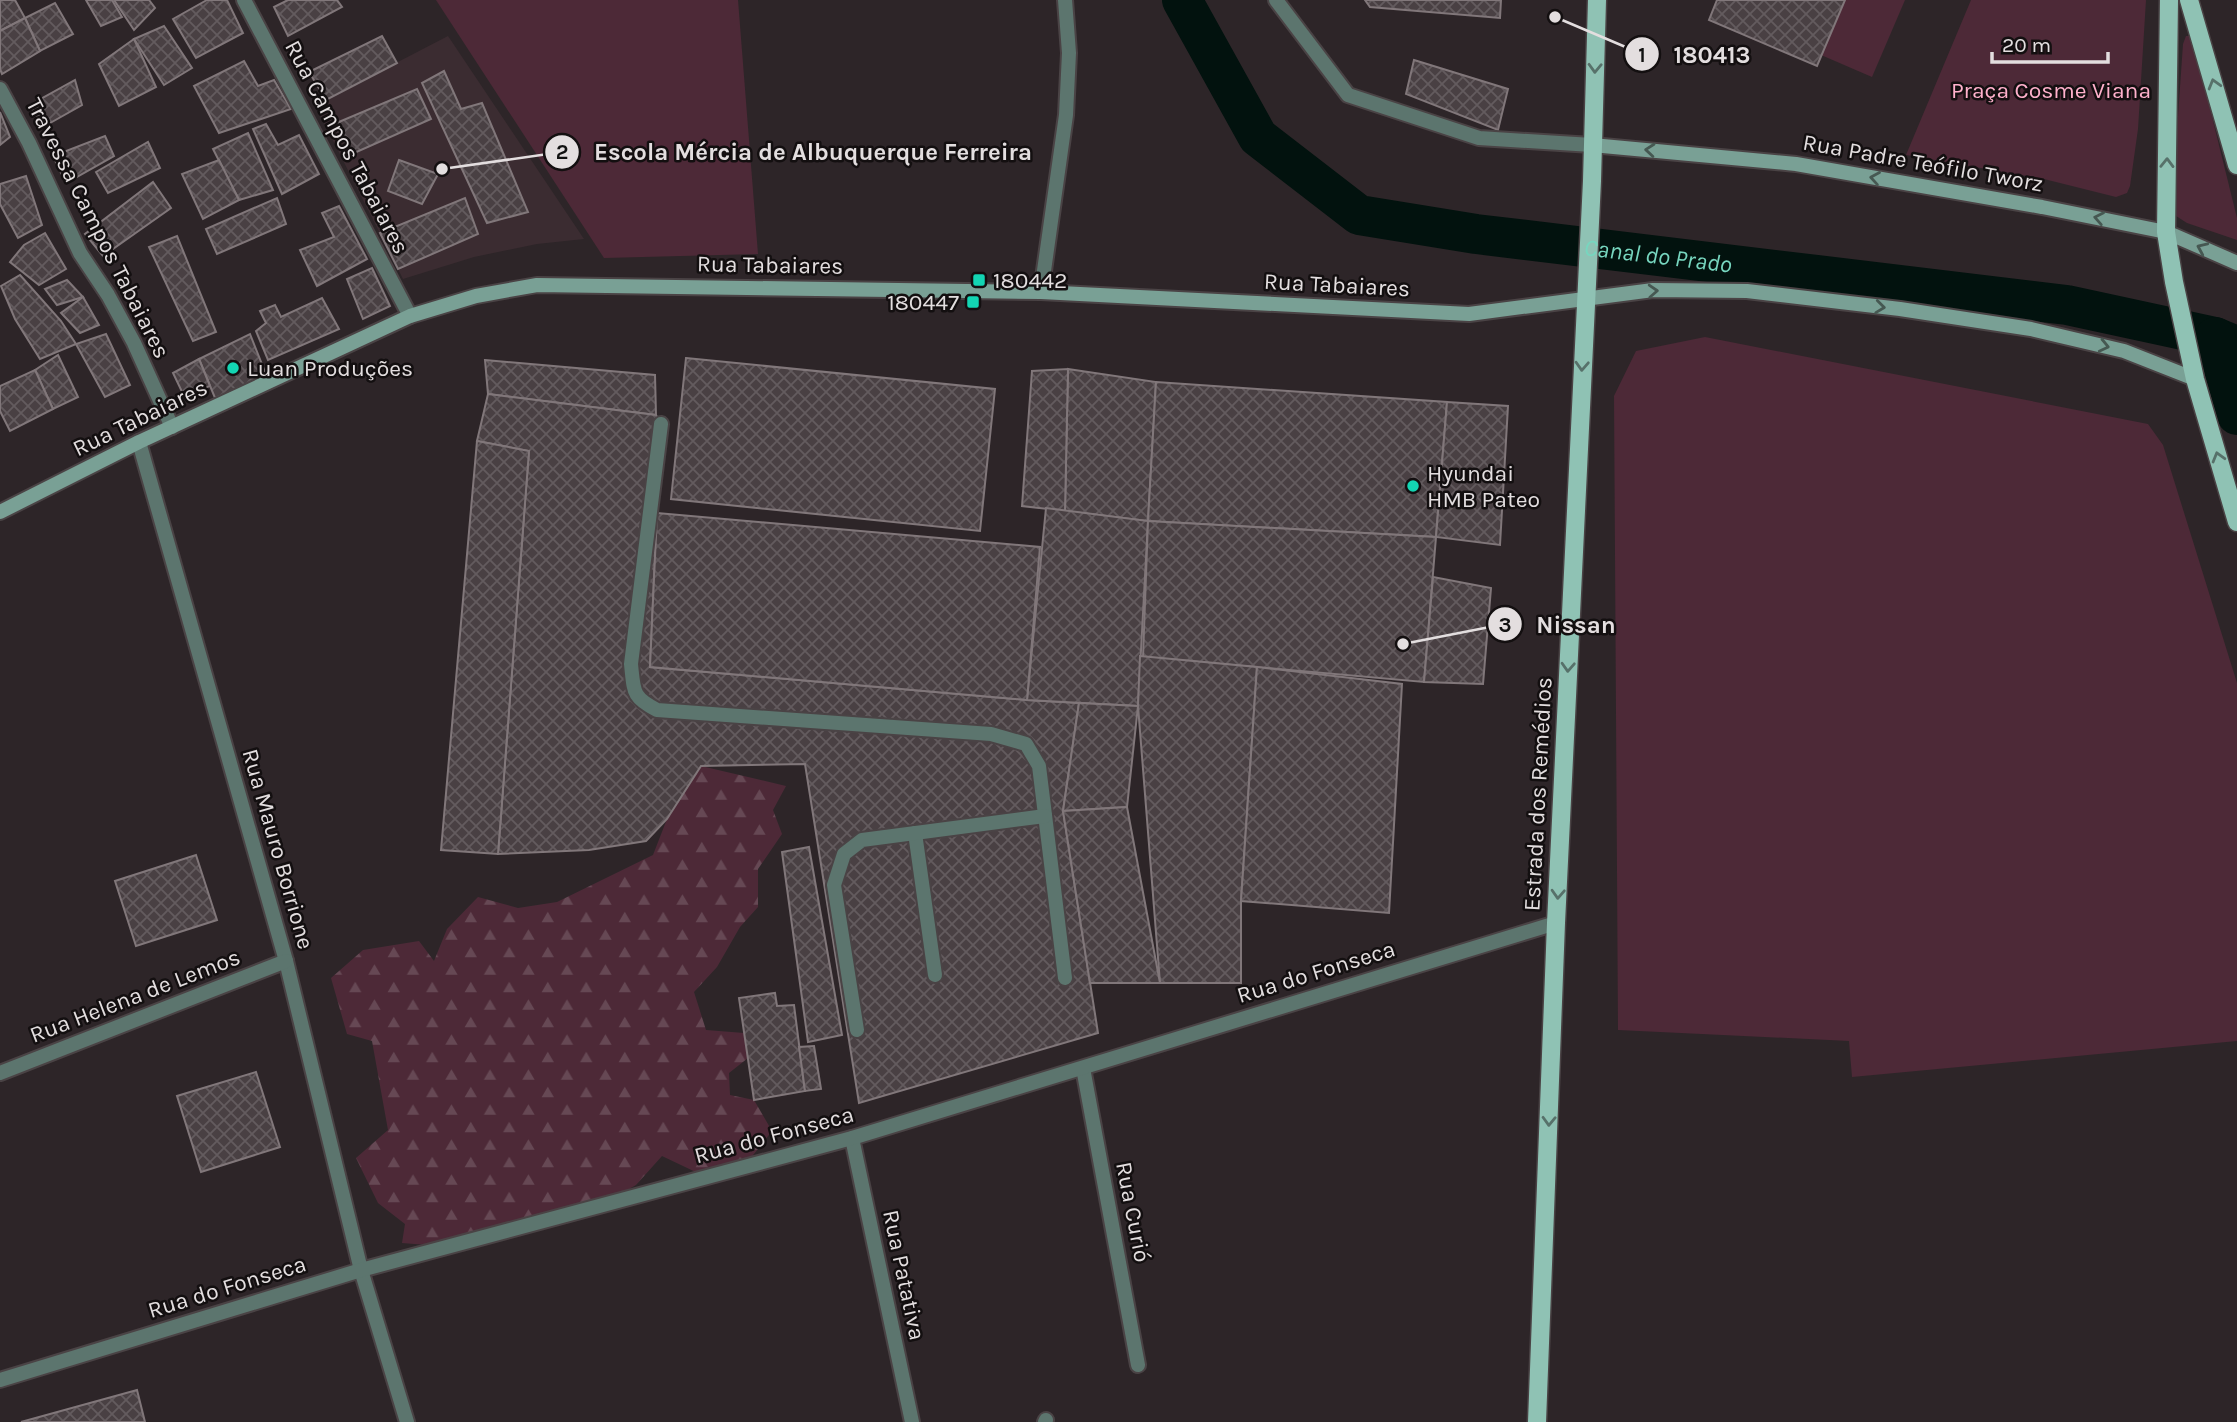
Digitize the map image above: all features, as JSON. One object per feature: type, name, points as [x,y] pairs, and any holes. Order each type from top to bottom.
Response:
[{"type":"main road","name":"Estrada dos Remédios","points":[[1537,1422],[1556,923],[1592,181],[1597,0]]},
{"type":"main road","points":[[2169,0],[2166,232],[2195,379],[2237,522]]},
{"type":"main road","points":[[2189,0],[2237,165]]},
{"type":"main road","name":"Rua Padre Teófilo Tworz","points":[[1592,145],[1796,164],[2042,207],[2166,232],[2237,263]]},
{"type":"main road","name":"Rua Tabaiares","points":[[0,512],[139,442],[410,316],[476,296],[537,285],[1041,292],[1469,314],[1585,298]]},
{"type":"main road","points":[[1585,298],[1653,290],[1747,291],[1900,309],[2031,329],[2111,347],[2195,379]]},
{"type":"street","name":"Rua Campos Tabaiares","points":[[244,0],[410,316]]},
{"type":"street","points":[[1041,292],[1066,115],[1069,53],[1065,0]]},
{"type":"street","points":[[1276,0],[1348,95],[1479,138],[1592,145]]},
{"type":"street","name":"Travessa Campos Tabaiares","points":[[0,89],[29,143],[80,253],[108,295],[134,343],[172,427]]},
{"type":"street","points":[[661,424],[631,664],[634,692],[639,701],[657,710],[991,734],[1026,744],[1039,766],[1065,978]]},
{"type":"street","name":"Rua Mauro Borrione","points":[[139,442],[286,961],[361,1270],[407,1422]]},
{"type":"street","points":[[857,1030],[834,885],[844,855],[862,840],[1045,816]]},
{"type":"street","points":[[915,833],[935,975]]},
{"type":"street","name":"Rua do Fonseca","points":[[0,1380],[361,1270],[852,1138],[1556,923]]},
{"type":"street","name":"Rua Helena de Lemos","points":[[0,1073],[286,961]]},
{"type":"street","name":"Rua Curió","points":[[1083,1068],[1138,1365]]},
{"type":"street","name":"Rua Patativa","points":[[852,1138],[912,1422]]},
{"type":"shaded area","points":[[448,36],[584,239],[537,244],[474,257],[403,279],[315,105]]},
{"type":"green space","points":[[436,0],[738,0],[758,254],[604,258]]},
{"type":"green space","points":[[1845,0],[1905,0],[1872,77],[1821,55]]},
{"type":"green space","name":"Praça Cosme Viana","points":[[1971,0],[2146,0],[2138,129],[2127,193],[2116,197],[2044,179],[1906,155]]},
{"type":"green space","points":[[2186,36],[2190,36],[2195,48],[2237,218],[2237,240],[2187,223],[2173,214],[2183,44]]},
{"type":"green space","points":[[1705,337],[2148,424],[2163,445],[2237,683],[2237,1041],[1852,1077],[1849,1041],[1618,1030],[1614,396],[1636,351]]},
{"type":"green space","points":[[701,766],[786,786],[773,810],[782,834],[758,869],[758,907],[740,927],[717,967],[694,992],[706,1030],[744,1033],[748,1058],[729,1073],[730,1095],[754,1100],[772,1131],[750,1159],[702,1175],[662,1156],[636,1185],[595,1209],[466,1248],[402,1243],[405,1224],[378,1203],[356,1158],[388,1130],[372,1041],[347,1034],[331,978],[363,950],[419,941],[434,961],[447,929],[478,897],[518,908],[557,902],[653,855],[667,819]]},
{"type":"building","points":[[0,0],[15,0],[25,18],[0,31]]},
{"type":"building","points":[[86,0],[112,0],[122,17],[101,26]]},
{"type":"building","points":[[114,0],[149,0],[155,8],[134,30]]},
{"type":"building","points":[[207,0],[227,0],[243,33],[196,58],[173,19]]},
{"type":"building","points":[[288,0],[337,0],[342,7],[288,36],[274,7]]},
{"type":"building","points":[[1365,0],[1501,0],[1500,18],[1370,7]]},
{"type":"building","points":[[1717,0],[1845,0],[1817,66],[1709,20]]},
{"type":"building","points":[[55,3],[73,34],[40,51],[25,18]]},
{"type":"building","points":[[25,18],[40,51],[2,74],[0,31]]},
{"type":"building","points":[[164,26],[192,68],[164,85],[134,39]]},
{"type":"building","points":[[382,36],[397,63],[326,100],[309,72]]},
{"type":"building","points":[[134,39],[156,87],[119,106],[99,64]]},
{"type":"building","points":[[1414,60],[1508,89],[1498,130],[1406,94]]},
{"type":"building","points":[[244,61],[258,86],[274,80],[291,109],[219,133],[194,86]]},
{"type":"building","points":[[444,71],[461,109],[482,103],[528,212],[487,223],[422,83]]},
{"type":"building","points":[[75,80],[82,105],[43,127],[30,105]]},
{"type":"building","points":[[417,89],[431,119],[352,154],[334,124]]},
{"type":"building","points":[[0,112],[10,137],[0,145]]},
{"type":"building","points":[[266,124],[278,145],[299,135],[319,174],[282,194],[253,129]]},
{"type":"building","points":[[248,133],[273,190],[239,200],[213,149]]},
{"type":"building","points":[[105,136],[114,156],[66,183],[53,156]]},
{"type":"building","points":[[148,142],[160,168],[108,193],[96,172]]},
{"type":"building","points":[[219,160],[239,200],[203,219],[182,174]]},
{"type":"building","points":[[399,160],[438,174],[422,204],[388,191]]},
{"type":"building","points":[[26,176],[42,225],[18,238],[0,204],[0,184]]},
{"type":"building","points":[[153,182],[171,208],[103,256],[85,234]]},
{"type":"building","points":[[277,198],[286,224],[217,254],[206,229]]},
{"type":"building","points":[[465,198],[478,234],[398,269],[380,233]]},
{"type":"building","points":[[339,206],[367,259],[317,286],[300,250],[334,237],[322,213]]},
{"type":"building","points":[[45,233],[66,269],[39,285],[10,262],[24,245]]},
{"type":"building","points":[[177,236],[216,332],[193,341],[149,247]]},
{"type":"building","points":[[372,268],[390,306],[363,319],[347,279]]},
{"type":"building","points":[[20,275],[61,321],[76,344],[40,359],[15,319],[1,286]]},
{"type":"building","points":[[67,280],[83,297],[57,305],[45,289]]},
{"type":"building","points":[[83,297],[99,325],[80,333],[61,313]]},
{"type":"building","points":[[322,298],[339,329],[268,360],[256,331],[266,323],[260,311],[275,305],[281,317]]},
{"type":"building","points":[[106,334],[130,385],[105,397],[76,344]]},
{"type":"building","name":"Luan Produções","points":[[250,334],[267,377],[215,398],[199,359]]},
{"type":"building","points":[[58,355],[78,397],[53,409],[35,370]]},
{"type":"building","points":[[686,358],[995,389],[980,531],[671,499]]},
{"type":"building","points":[[199,359],[210,386],[184,396],[173,373]]},
{"type":"building","points":[[485,360],[655,375],[656,415],[488,394]]},
{"type":"building","points":[[1068,369],[1156,382],[1148,521],[1065,511]]},
{"type":"building","points":[[1068,369],[1065,511],[1022,506],[1032,371]]},
{"type":"building","points":[[35,370],[53,409],[10,431],[0,411],[0,386]]},
{"type":"building","points":[[1156,382],[1447,402],[1436,537],[1148,521]]},
{"type":"building","points":[[488,394],[656,415],[661,424],[650,667],[1079,703],[1063,811],[1098,1033],[859,1103],[805,764],[701,766],[667,819],[646,841],[589,850],[498,854],[529,451],[477,441]]},
{"type":"building","points":[[1447,402],[1508,406],[1500,545],[1436,537]]},
{"type":"building","points":[[477,441],[529,451],[498,854],[441,850]]},
{"type":"building","points":[[1046,508],[1148,521],[1138,706],[1027,700]]},
{"type":"building","points":[[657,513],[1040,547],[1027,700],[650,667]]},
{"type":"building","points":[[1148,521],[1436,537],[1424,682],[1143,657]]},
{"type":"building","points":[[1433,577],[1491,588],[1483,684],[1424,682]]},
{"type":"building","points":[[1140,656],[1257,667],[1241,901],[1241,983],[1160,983],[1138,706]]},
{"type":"building","points":[[1257,667],[1402,684],[1389,913],[1241,901]]},
{"type":"building","points":[[1079,703],[1138,706],[1127,807],[1063,811]]},
{"type":"building","points":[[1127,807],[1160,983],[1090,983],[1063,811]]},
{"type":"building","points":[[809,847],[842,1035],[808,1042],[782,852]]},
{"type":"building","points":[[196,855],[217,920],[136,946],[115,881]]},
{"type":"building","points":[[775,993],[777,1006],[794,1005],[805,1091],[754,1100],[739,998]]},
{"type":"building","points":[[814,1046],[821,1089],[805,1091],[799,1047]]},
{"type":"building","points":[[256,1072],[280,1147],[201,1172],[177,1096]]},
{"type":"building","points":[[137,1390],[145,1422],[21,1422]]},
{"type":"waterway","name":"Canal do Prado","points":[[1182,0],[1258,137],[1359,215],[1476,234],[2067,305],[2215,337],[2237,346]]},
{"type":"waterway","points":[[2215,337],[2237,415]]},
{"type":"place","name":"180413","points":[[1555,17]]},
{"type":"place","name":"Escola Mércia de Albuquerque Ferreira","points":[[442,169]]},
{"type":"place","name":"180442","points":[[979,280]]},
{"type":"place","name":"180447","points":[[973,302]]},
{"type":"place","name":"Luan Produções","points":[[233,368]]},
{"type":"place","name":"Hyundai HMB Pateo","points":[[1413,486]]},
{"type":"place","name":"Nissan","points":[[1403,644]]}]
